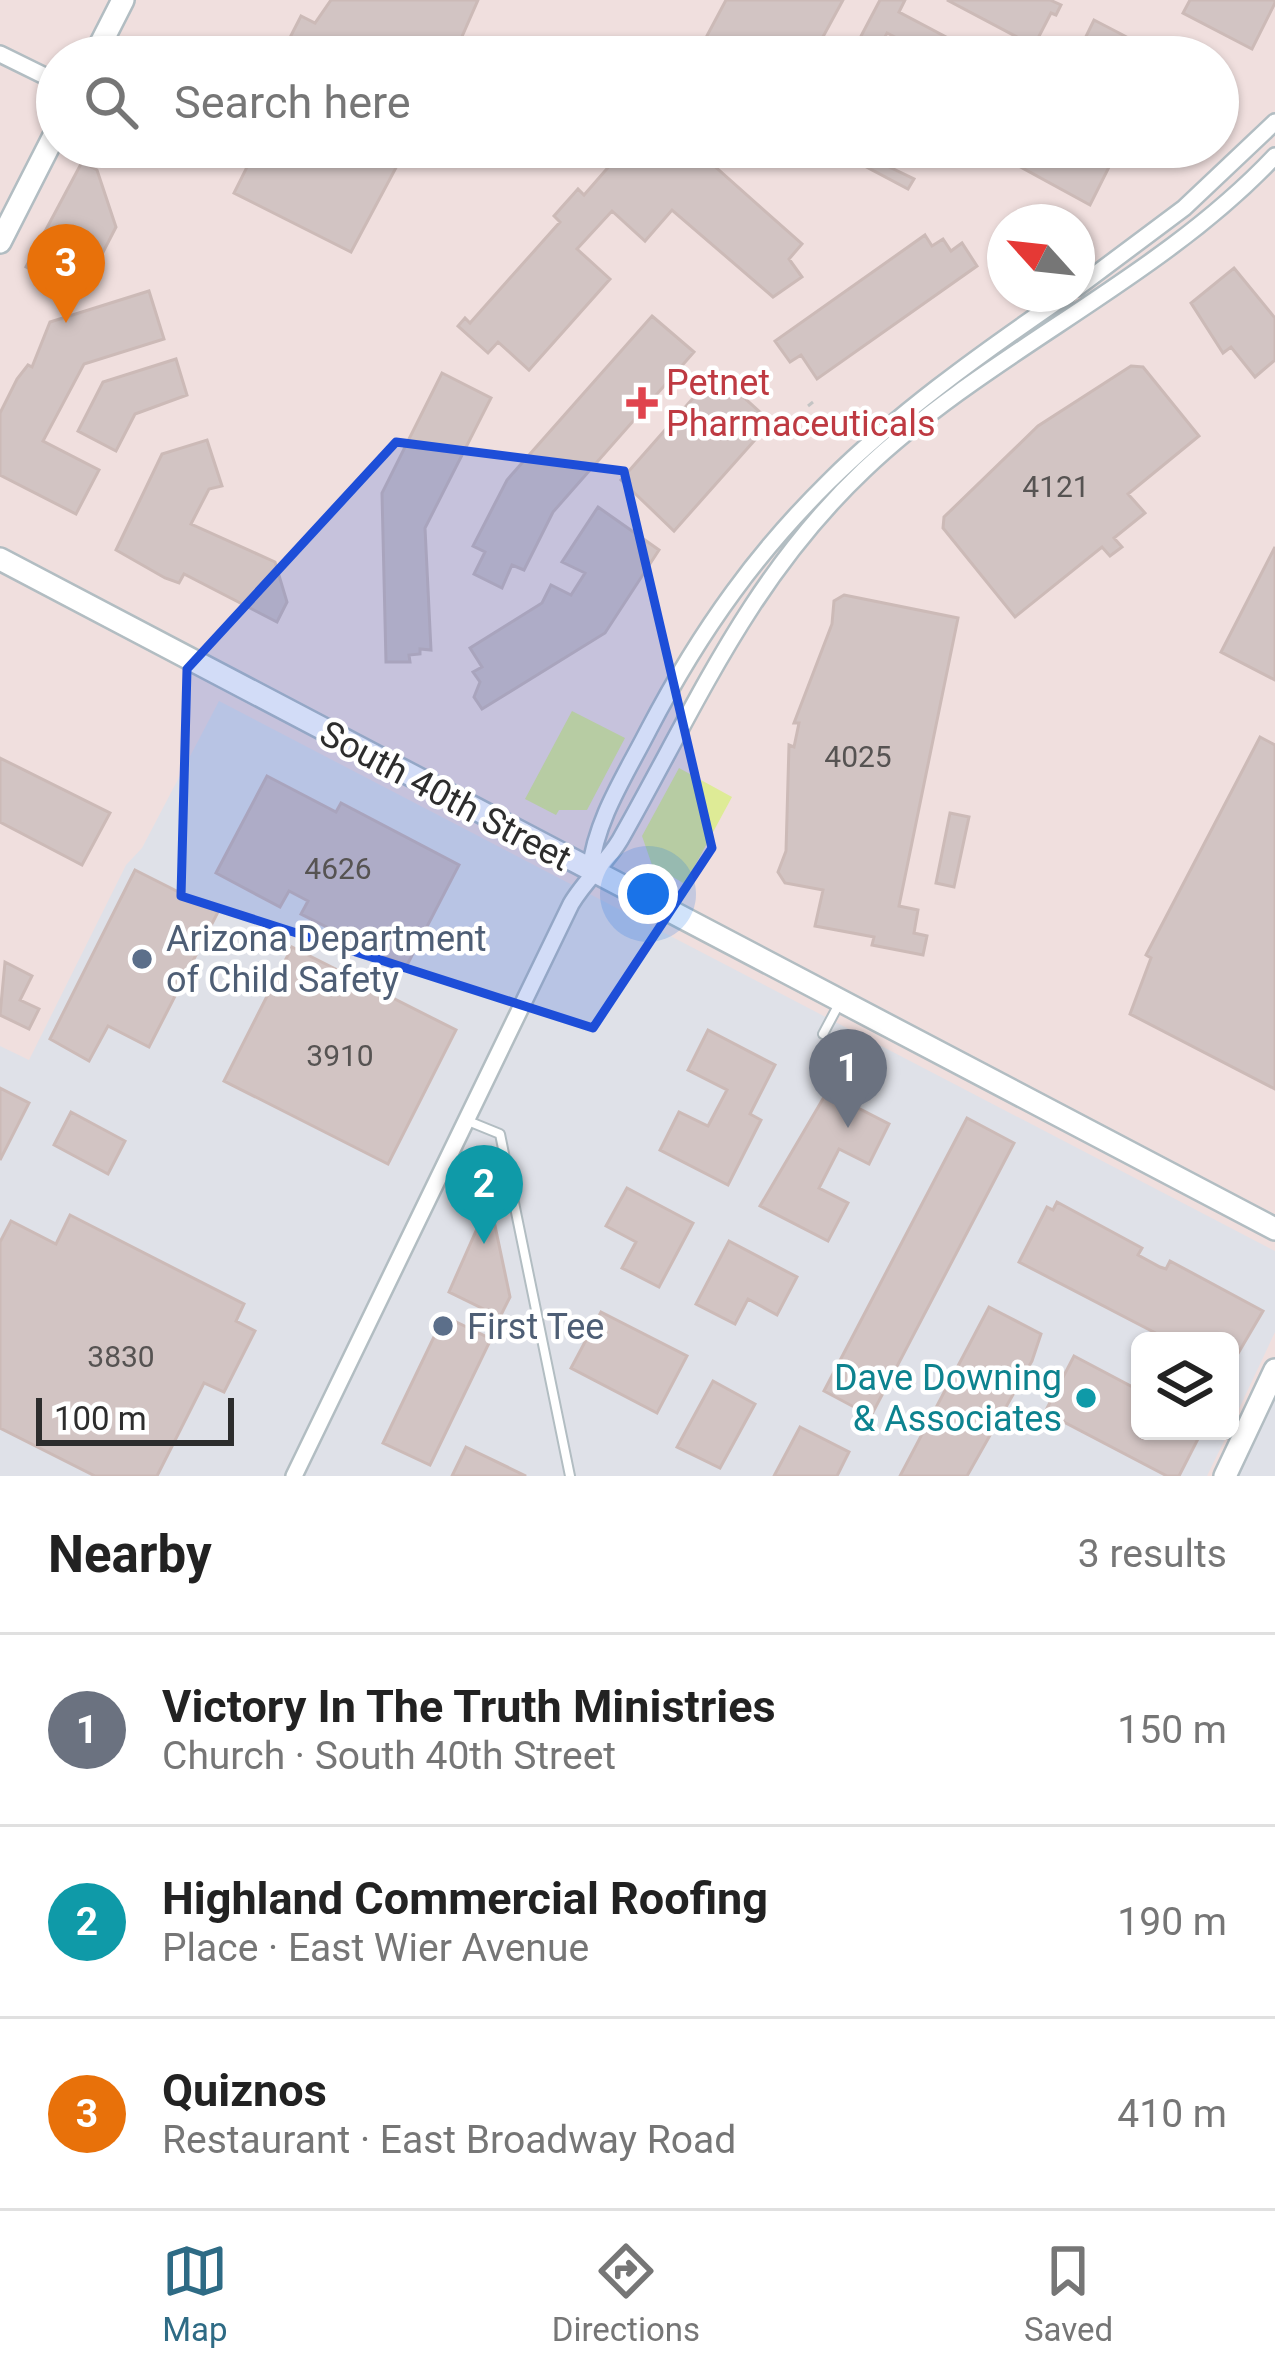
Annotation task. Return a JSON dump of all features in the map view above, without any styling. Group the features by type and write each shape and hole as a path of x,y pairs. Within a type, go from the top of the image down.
{"main road":[{"path":"105,36 123,0"},
{"path":"0,242 38,168"},
{"name":"South 40th Street","path":"0,559 1275,1229"},
{"path":"1225,1476 1275,1370"}],"street":[{"path":"0,54 36,72"},
{"path":"1239,156 1275,122"},
{"path":"590,871 616,846 736,625 814,522 866,468 941,407 1197,226 1275,156"},
{"path":"1095,275 1184,208 1226,168"},
{"path":"294,1476 590,871 595,834 674,683 736,586 791,516 854,454 1043,312"}],"lane":[{"path":"823,1034 840,1001"},
{"path":"466,1120 500,1134 570,1476"}],"highlighted area":[{"path":"396,442 624,471 712,848 593,1028 181,896 187,669"}],"shaded area":[{"path":"219,701 1275,1251 1275,1332 1239,1409 1239,1332 1131,1332 1131,1440 1225,1440 1207,1476 0,1476 0,1046 29,1060 126,865 142,848"},
{"path":"1275,1400 1275,1476 1237,1476"}],"green space":[{"path":"572,711 625,738 587,810 559,810 556,815 525,799"},
{"path":"679,768 732,797 685,884 652,865 642,836"}],"building":[{"path":"331,0 478,0 462,36 291,36 301,16 315,23"},
{"path":"726,0 843,0 823,36 707,36"},
{"path":"880,0 905,0 899,12 944,36 887,33 861,36"},
{"path":"947,0 1050,0 1061,5 1039,36 1015,36"},
{"path":"1190,0 1275,0 1252,49 1239,42 1239,36 1227,36 1183,13"},
{"path":"1094,20 1125,36 1086,36"},
{"path":"79,168 97,170 116,227 100,258 43,276 26,267"},
{"path":"246,168 396,168 351,252 234,193"},
{"path":"608,168 717,168 802,244 789,259 802,277 773,297 672,210 645,241 612,211 577,249 610,279 529,370 498,342 488,353 458,326 465,318 470,323 560,222 554,216 578,189 584,195"},
{"path":"868,168 891,168 914,179 908,189"},
{"path":"1022,168 1108,168 1088,204"},
{"path":"925,235 932,246 943,239 951,251 962,243 977,266 817,379 801,355 790,362 775,341"},
{"path":"1234,268 1275,318 1275,360 1255,377 1231,347 1223,353 1191,303"},
{"path":"149,291 164,339 84,364 43,441 99,470 76,514 0,475 0,413 17,379 28,365 32,367 50,322"},
{"path":"652,316 694,352 553,512 524,570 512,565 502,588 474,574 485,552 473,546 507,480"},
{"path":"176,359 187,395 135,414 116,451 78,431 103,382"},
{"path":"1131,366 1143,367 1199,436 1128,494 1145,513 1114,538 1122,547 1110,556 1102,547 1015,617 943,528 944,517 1038,426"},
{"path":"442,373 491,398 425,528 431,650 409,655 410,662 386,662 382,493"},
{"path":"709,380 724,392 730,385 771,422 674,531 621,480"},
{"path":"207,440 222,486 209,489 191,524 275,562 287,602 277,622 184,574 179,583 116,550 162,454"},
{"path":"598,507 659,550 605,633 482,709 474,697 480,682 473,672 482,667 470,648 542,603 551,585 571,595 585,573 562,562"},
{"path":"1275,547 1275,680 1221,652"},
{"path":"844,595 958,618 899,906 918,910 914,933 927,936 923,955 872,945 874,937 815,926 823,890 785,883 778,872 786,851 789,745 794,747 799,723 794,723 832,624 834,601"},
{"path":"1260,737 1275,745 1275,1089 1130,1014 1151,958 1146,955"},
{"path":"0,758 110,813 82,865 0,822"},
{"path":"267,776 336,812 341,803 459,865 406,967 301,914 308,901 289,891 280,907 216,873"},
{"path":"950,813 969,817 954,887 936,883"},
{"name":"Arizona Department of Child Safety","path":"135,870 218,912 149,1047 108,1026 89,1061 50,1039"},
{"path":"292,947 456,1030 388,1164 224,1081"},
{"path":"5,962 32,976 20,1000 39,1009 29,1029 0,1015"},
{"path":"708,1030 775,1065 750,1114 761,1120 728,1185 660,1150 679,1112 708,1126 727,1090 688,1070"},
{"path":"0,1088 29,1103 0,1160"},
{"path":"827,1092 889,1124 869,1164 839,1149 819,1188 848,1203 828,1241 760,1206"},
{"path":"71,1112 125,1141 108,1174 54,1145"},
{"path":"967,1118 1014,1143 871,1416 824,1391"},
{"path":"627,1188 693,1223 659,1287 622,1268 636,1242 606,1226"},
{"path":"1057,1202 1142,1248 1138,1255 1160,1267 1166,1269 1170,1261 1263,1311 1239,1352 1239,1332 1154,1332 1019,1262 1047,1207 1053,1210"},
{"path":"70,1215 244,1304 236,1321 255,1331 224,1392 204,1383 157,1476 95,1476 0,1428 0,1242 11,1221 56,1244"},
{"path":"483,1215 494,1221 510,1297 500,1317 449,1292"},
{"path":"729,1241 797,1277 777,1315 748,1299 735,1324 696,1304"},
{"path":"989,1307 1041,1334 1032,1361 967,1476 900,1476"},
{"path":"601,1312 687,1356 657,1413 571,1368"},
{"path":"444,1316 491,1339 430,1465 383,1443"},
{"path":"1074,1356 1131,1386 1131,1440 1197,1440 1179,1476 1167,1476 1045,1412"},
{"path":"713,1381 755,1404 720,1468 677,1447"},
{"path":"800,1427 849,1452 837,1476 774,1476"},
{"path":"466,1447 526,1476 452,1476"}],"place":[{"name":"Quiznos","path":"66,323"},
{"name":"Petnet Pharmaceuticals","path":"642,403"},
{"name":"Arizona Department of Child Safety","path":"142,959"},
{"name":"Victory In The Truth Ministries","path":"848,1128"},
{"name":"Highland Commercial Roofing","path":"484,1244"},
{"name":"First Tee","path":"443,1326"},
{"name":"Dave Downing & Associates","path":"1086,1398"}]}
